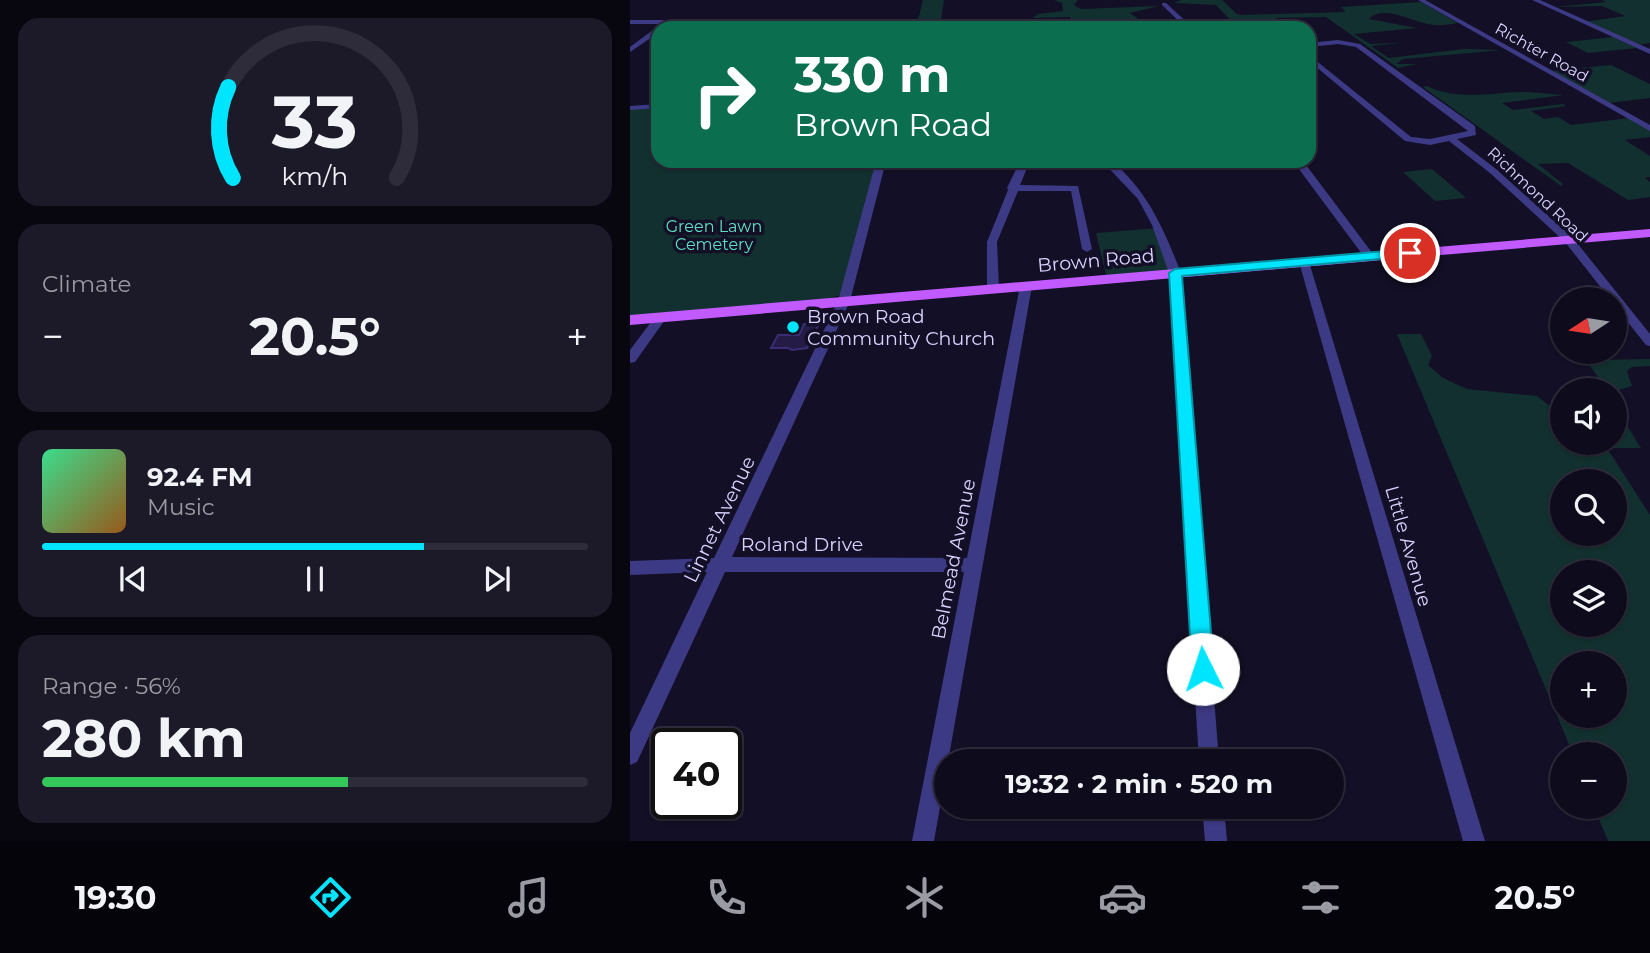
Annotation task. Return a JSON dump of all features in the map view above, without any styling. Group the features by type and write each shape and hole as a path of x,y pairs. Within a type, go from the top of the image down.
{"main road":[{"name":"Brown Road","path":"630,320 1650,233"}],"street":[{"name":"Richter Road","path":"1421,0 1650,128"},
{"path":"1535,0 1650,52"},
{"path":"1164,4 1183,21"},
{"path":"630,22 651,22"},
{"path":"630,50 651,35"},
{"path":"1316,44 1351,42 1363,48 1472,128 1474,133 1430,142 1408,139 1316,63"},
{"path":"630,108 651,106"},
{"name":"Richmond Road","path":"1452,139 1493,171 1569,240 1650,342"},
{"name":"Linnet Avenue","path":"630,755 844,301 879,168"},
{"path":"993,289 992,242 1022,168"},
{"path":"1116,168 1154,214 1175,273 1208,749"},
{"path":"1303,168 1369,256"},
{"path":"1012,188 1075,188 1087,249"},
{"name":"Little Avenue","path":"1304,262 1474,841"},
{"name":"Belmead Avenue","path":"923,841 1027,286"},
{"path":"630,359 661,317"},
{"name":"Roland Drive","path":"630,568 720,565 973,565"},
{"path":"1214,819 1216,841"}],"green space":[{"path":"923,0 944,0 941,19 918,21"},
{"path":"1054,0 1078,0 1074,5 1081,9 1159,6 1130,13 1144,21 1063,21 1070,20 1070,17 1033,18 1038,14 1063,11 1062,3"},
{"path":"1181,0 1222,0 1241,15 1346,12 1341,7 1421,2 1458,23 1426,24 1383,13 1369,19 1417,28 1354,34 1370,44 1401,43 1371,46 1389,58 1464,49 1502,50 1403,59 1396,64 1417,64 1398,68 1326,17 1231,21 1216,5 1174,3"},
{"path":"1602,0 1650,0 1650,43 1638,45 1584,22 1625,16 1602,6 1555,7 1606,2"},
{"path":"1613,37 1637,48 1588,53 1566,42"},
{"path":"1611,65 1650,84 1650,98 1608,103 1550,71"},
{"path":"1423,87 1462,95 1519,92 1564,95 1502,103 1513,110 1563,104 1566,106 1531,111 1544,119 1558,117 1571,125 1629,118 1650,130 1650,137 1625,140 1650,156 1650,177 1645,178 1650,182 1650,197 1628,200 1568,163 1538,164 1563,184 1561,186"},
{"name":"Green Lawn Cemetery","path":"651,108 651,168 875,168 841,295 823,300 630,317 630,109"},
{"path":"1432,169 1466,198 1435,201 1403,172"},
{"path":"1159,228 1173,272 1107,279 1096,233"},
{"path":"1397,334 1421,334 1432,356 1428,365 1443,378 1467,389 1537,396 1550,406 1550,455 1611,455 1620,469 1550,469 1550,546 1627,546 1627,479 1650,515 1650,841 1608,841 1599,819 1627,819 1627,742 1568,742 1562,728 1627,728 1627,651 1550,651 1550,699"},
{"path":"1628,359 1650,359 1650,366 1632,367 1627,371 1632,386 1627,387 1627,378 1598,377 1589,364 1628,364"},
{"path":"1627,426 1641,448 1627,448"}],"building":[{"name":"Brown Road Community Church","path":"804,324 819,324 807,348 771,348 778,335 799,335"}],"place":[{"name":"Brown Road Community Church","path":"793,327"}],"route":[{"path":"1203,669 1175,273 1410,253"}]}
